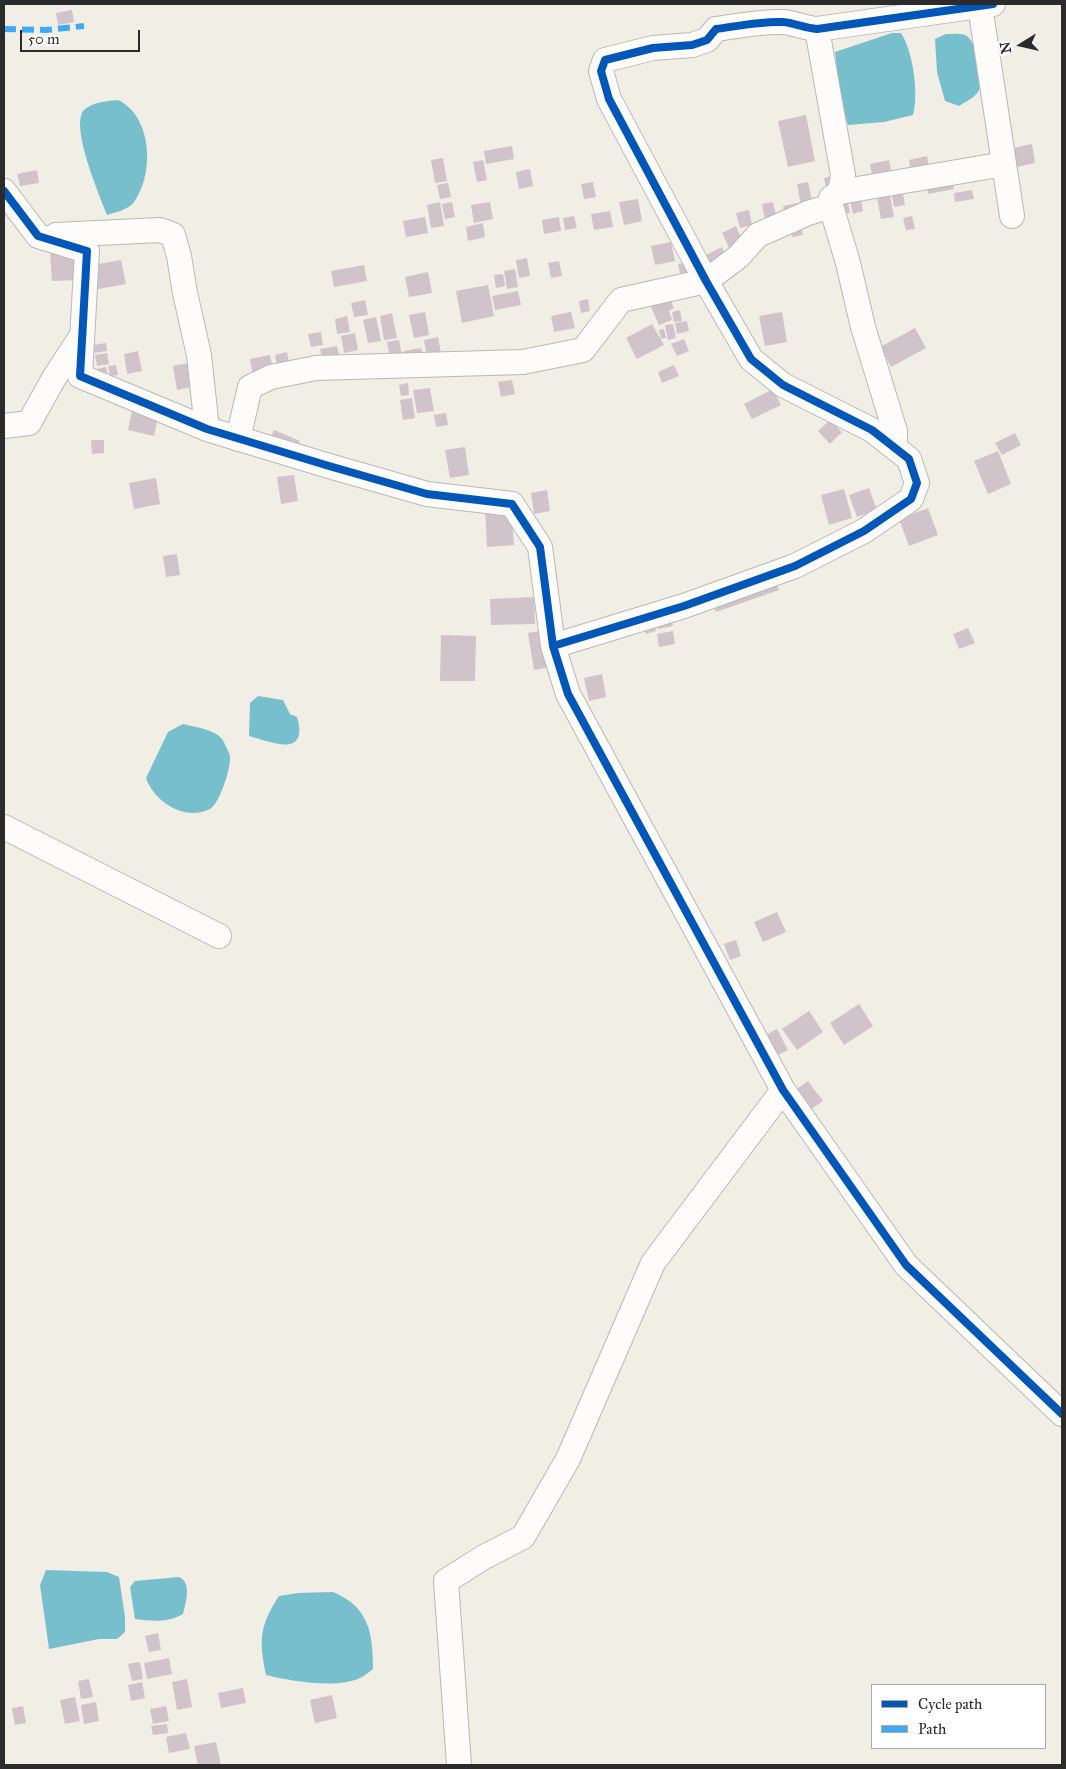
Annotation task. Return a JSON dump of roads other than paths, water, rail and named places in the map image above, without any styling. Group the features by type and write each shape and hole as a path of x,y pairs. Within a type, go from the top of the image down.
{"street":[{"path":"553,646 684,606 795,566 864,531 911,499 918,483 910,459 872,430 784,385 751,359 706,281 609,99 601,71 605,60 653,48 692,45 707,40 716,28 768,22 786,22 803,28 818,29 986,5 1004,164 1012,216"},
{"path":"818,29 843,175 836,199 863,327 895,431 895,448"},
{"path":"238,439 250,387 271,377 316,368 523,362 583,350 621,300 706,281 738,256 758,235 836,199 1004,164"},
{"path":"4,192 38,236 87,251 80,376 207,429 238,439 427,494 512,504 540,548 553,646 568,694 784,1090 906,1265 1062,1414"},
{"path":"38,236 160,230 173,235 199,354 207,429"},
{"path":"4,426 29,423 54,378 82,335"},
{"path":"4,827 219,936"},
{"path":"458,1765 446,1581 484,1556 523,1537 568,1459 653,1263 784,1090"}],"water":[{"path":"892,33 901,33 912,61 915,85 913,115 884,122 848,125 840,97 835,52"},
{"path":"946,34 963,34 969,38 981,71 978,92 959,106 945,101 937,72 935,39"},
{"path":"118,100 129,108 138,119 144,132 147,146 147,161 141,190 134,202 125,209 107,215 87,160 80,129 81,117 85,109 92,105"},
{"path":"258,696 283,700 290,714 297,717 298,739 293,743 277,744 249,736 250,703"},
{"path":"183,724 214,733 223,740 230,756 227,776 221,793 210,809 200,812 190,813 171,807 156,794 146,778 168,732"},
{"path":"46,1570 107,1572 119,1577 125,1617 125,1632 117,1639 99,1639 49,1649 40,1585"},
{"path":"179,1577 186,1584 187,1588 183,1614 166,1620 135,1619 130,1587 135,1581"},
{"path":"333,1592 345,1598 361,1613 370,1633 373,1669 360,1678 339,1683 313,1683 266,1675 262,1652 262,1634 272,1607 279,1596 298,1593"}]}
